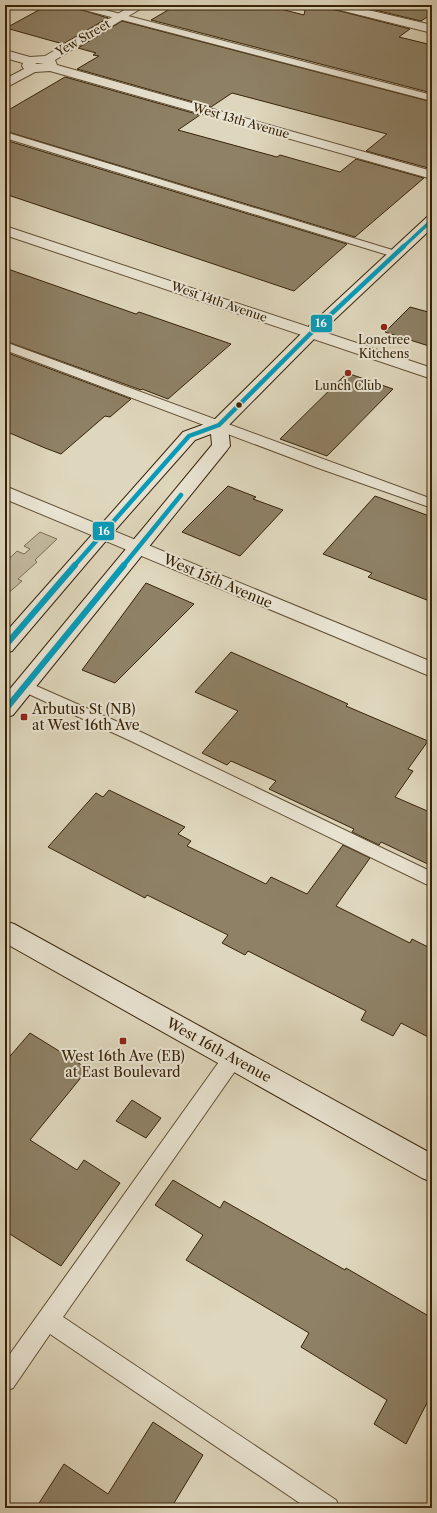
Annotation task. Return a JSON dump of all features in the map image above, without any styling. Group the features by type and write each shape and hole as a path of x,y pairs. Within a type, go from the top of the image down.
{"street":[{"name":"Yew Street","path":"48,63 141,5"},
{"path":"332,5 432,29"},
{"path":"5,54 31,65"},
{"path":"5,84 31,65 48,63"},
{"name":"West 13th Avenue","path":"48,63 432,175"},
{"path":"5,646 103,532 189,436 219,425 311,333 432,220"},
{"name":"West 14th Avenue","path":"5,230 432,374"},
{"path":"5,710 221,446 219,425"},
{"name":"West 15th Avenue","path":"5,492 432,670"},
{"name":"West 16th Avenue","path":"6,934 432,1169"}],"lane":[{"path":"76,5 432,98"},
{"path":"5,135 395,254"},
{"path":"5,346 432,504"},
{"path":"25,686 136,737 432,880"},
{"path":"5,1380 233,1058"},
{"path":"48,1320 328,1508"}],"shaded area":[{"path":"40,532 57,539 35,560 37,562 18,579 22,581 5,596 5,563 17,551 24,554 30,549 24,546"}],"building":[{"path":"48,5 69,6 108,18 63,44 6,28"},
{"path":"182,5 265,5 304,15 306,5 324,5 328,8 410,29 399,37 432,45 432,93 151,20 175,6 179,7"},
{"path":"354,5 432,5 432,14 421,21"},
{"path":"122,21 432,102 432,169 366,151 387,134 232,93 211,107 77,69 99,56 93,55 96,53 78,48"},
{"path":"65,77 200,115 178,130 277,157 280,155 340,172 356,159 424,178 355,237 5,131 5,112"},
{"path":"5,140 347,244 294,291 5,194"},
{"path":"5,268 136,314 139,312 231,344 168,399 142,389 141,390 5,341"},
{"path":"410,307 432,313 432,347 385,332"},
{"path":"5,352 131,399 110,417 105,416 61,454 5,431"},
{"path":"347,373 393,389 327,456 280,439"},
{"path":"228,486 256,497 253,499 283,510 240,556 182,532"},
{"path":"375,496 432,517 432,602 368,577 372,573 323,554"},
{"path":"146,583 194,604 115,683 82,670"},
{"path":"231,652 348,704 346,706 428,741 408,769 413,771 395,797 432,813 432,866 381,842 379,845 352,832 354,829 269,789 276,781 231,761 227,765 202,753 238,711 195,692"},
{"path":"109,790 185,827 178,834 191,841 187,846 266,884 271,877 307,894 343,845 370,858 336,906 410,943 412,939 432,949 432,1039 401,1023 393,1036 361,1020 366,1011 248,951 245,955 222,943 228,935 147,895 145,898 48,847 96,793 103,797"},
{"path":"30,1033 88,1069 30,1140 77,1170 84,1160 120,1183 61,1266 5,1231 5,1062"},
{"path":"132,1100 161,1118 146,1138 116,1121"},
{"path":"173,1180 220,1208 224,1201 345,1270 346,1268 432,1318 432,1393 406,1444 374,1424 387,1400 301,1347 309,1333 186,1260 203,1235 155,1205"},
{"path":"153,1422 203,1455 171,1508 36,1508 64,1464 108,1494"}],"transit line":[{"name":"16","path":"5,646 103,532 189,436 219,425 311,333 432,220"},
{"name":"16","path":"5,710 181,495"}],"place":[{"name":"Lonetree Kitchens","path":"384,327"},
{"name":"Lunch Club","path":"348,373"},
{"name":"Arbutus St (NB) at West 16th Ave","path":"24,717"},
{"name":"West 16th Ave (EB) at East Boulevard","path":"123,1041"}]}
